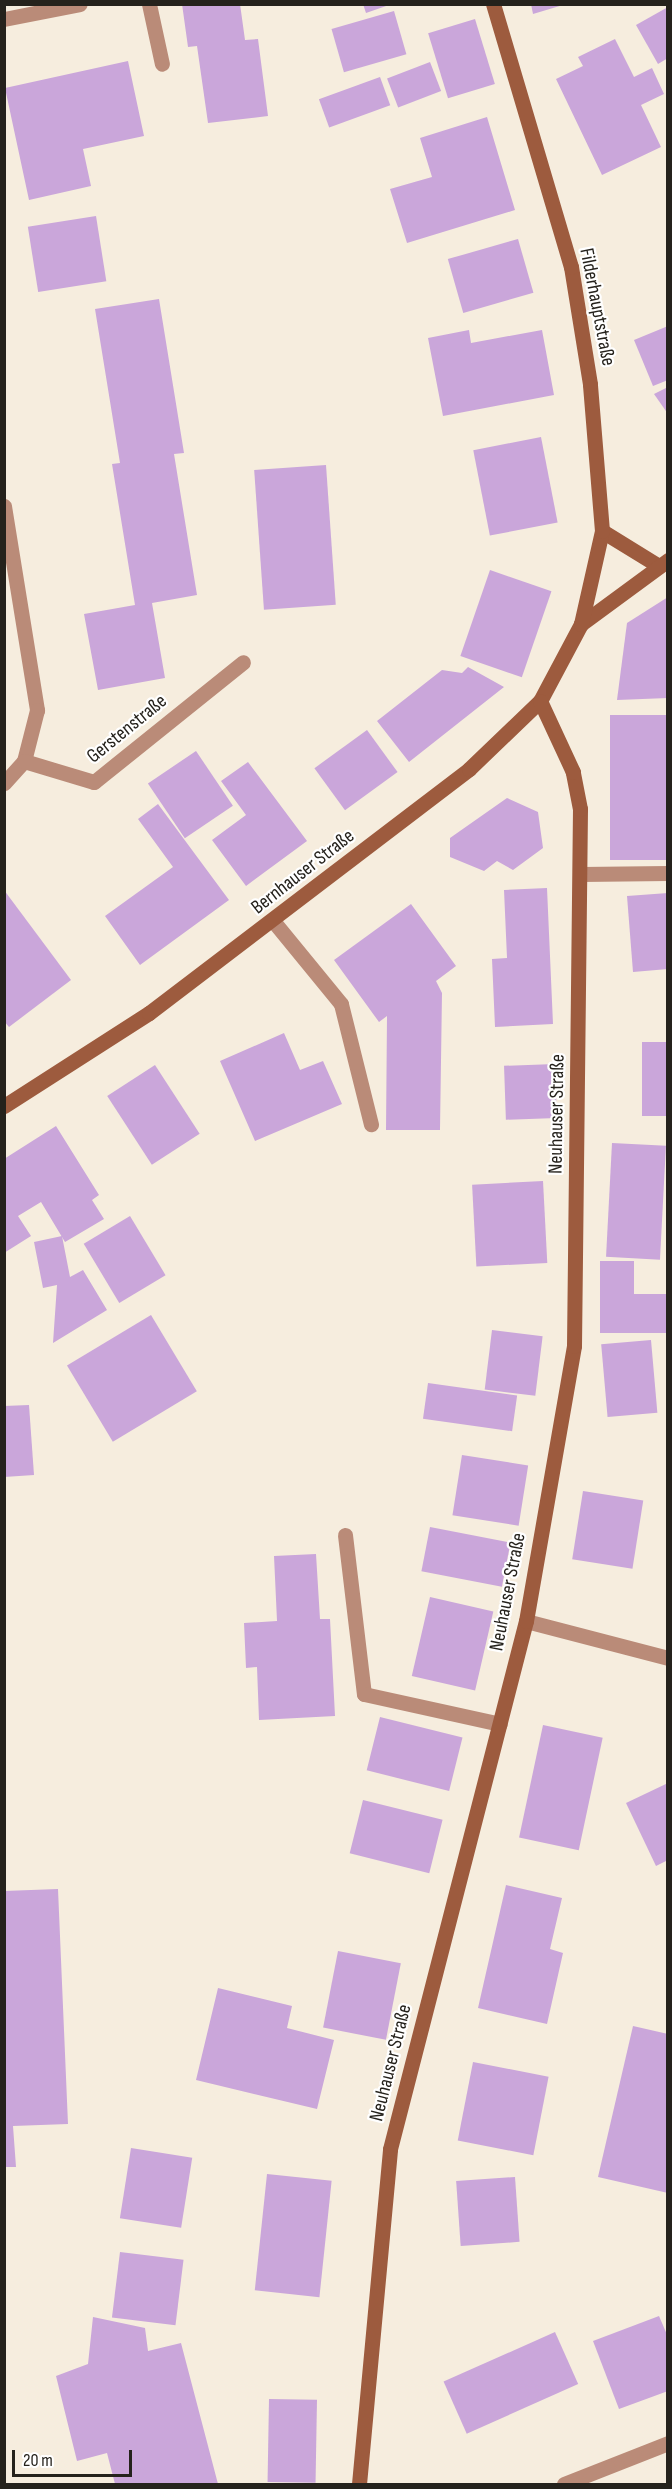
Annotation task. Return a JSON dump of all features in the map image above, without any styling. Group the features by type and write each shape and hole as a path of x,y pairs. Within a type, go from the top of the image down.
{"main road":[{"name":"Filderhauptstraße","path":"493,4 571,267 590,384 602,531 581,624"},
{"path":"581,624 663,563 602,531"},
{"name":"Bernhauser Straße","path":"4,1106 149,1013 274,922 469,769 540,702 581,624"},
{"name":"Neuhauser Straße","path":"359,2484 390,2148 526,1621 574,1346 581,874 573,772 540,702"}],"street":[{"path":"4,19 80,4"},
{"path":"149,4 162,64"},
{"path":"4,506 37,710 24,761 4,783"},
{"name":"Gerstenstraße","path":"24,761 94,782 243,662"},
{"path":"581,874 668,873"},
{"path":"274,922 341,1005 371,1124"},
{"path":"345,1535 363,1694 500,1724"},
{"path":"526,1621 668,1658"},
{"path":"564,2484 668,2444"}],"building":[{"path":"182,4 240,4 245,40 258,39 268,116 208,123 197,46 188,47"},
{"path":"363,4 389,4 389,5 366,13"},
{"path":"531,4 563,4 563,5 533,14"},
{"path":"668,7 668,58 658,64 636,25"},
{"path":"394,11 406,54 344,72 332,29"},
{"path":"475,19 495,84 448,98 428,33"},
{"path":"615,39 634,77 652,68 664,94 641,105 661,147 602,175 556,79 583,66 578,57"},
{"path":"128,61 144,136 83,149 91,186 29,200 5,88"},
{"path":"430,62 441,91 398,107 387,78"},
{"path":"380,77 390,105 329,127 319,99"},
{"path":"487,117 515,210 407,243 390,189 432,177 420,138"},
{"path":"96,216 106,281 38,292 28,227"},
{"path":"518,239 533,293 463,313 448,259"},
{"path":"159,299 184,453 174,454 197,595 152,603 165,678 98,690 84,614 135,605 112,464 120,463 95,309"},
{"path":"668,326 668,380 653,386 634,340"},
{"path":"469,330 471,343 542,330 554,395 443,416 428,338"},
{"path":"668,387 668,414 654,394"},
{"path":"541,437 558,522 490,536 473,450"},
{"path":"326,465 336,605 264,610 254,470"},
{"path":"490,570 551,591 522,677 460,656"},
{"path":"668,597 668,698 617,700 627,623"},
{"path":"468,667 504,687 409,762 377,721 442,670 462,673"},
{"path":"610,715 668,715 668,860 610,860"},
{"path":"367,730 398,772 345,810 314,768"},
{"path":"196,751 233,806 185,838 148,783"},
{"path":"248,762 307,841 246,886 212,840 246,815 221,781"},
{"path":"507,798 538,812 543,848 513,870 497,861 484,871 450,857 450,838"},
{"path":"158,804 229,900 140,965 105,916 173,867 138,819"},
{"path":"547,888 553,1024 495,1027 492,959 507,958 504,890"},
{"path":"4,890 71,980 9,1027 4,1021"},
{"path":"668,893 668,969 633,972 627,896"},
{"path":"411,904 456,966 436,981 442,993 440,1130 386,1130 387,1016 379,1022 334,960"},
{"path":"284,1033 300,1070 323,1061 342,1104 255,1141 220,1061"},
{"path":"642,1042 668,1042 668,1116 642,1116"},
{"path":"555,1064 557,1118 506,1120 504,1066"},
{"path":"155,1065 200,1134 152,1165 107,1096"},
{"path":"56,1126 99,1195 92,1200 104,1219 65,1242 41,1202 18,1216 31,1236 4,1253 4,1159"},
{"path":"612,1143 666,1146 660,1260 606,1257"},
{"path":"543,1181 547,1263 476,1267 472,1185"},
{"path":"130,1216 166,1275 119,1303 84,1244"},
{"path":"62,1236 70,1277 83,1270 107,1310 53,1343 57,1285 43,1288 34,1242"},
{"path":"600,1261 634,1261 634,1294 600,1294"},
{"path":"600,1294 668,1294 668,1333 600,1333"},
{"path":"151,1315 197,1391 113,1442 67,1365"},
{"path":"492,1330 543,1336 535,1396 485,1390"},
{"path":"651,1340 657,1413 608,1417 601,1344"},
{"path":"428,1383 517,1396 512,1431 423,1419"},
{"path":"29,1405 34,1475 4,1477 4,1406"},
{"path":"462,1455 528,1465 519,1526 452,1515"},
{"path":"583,1491 643,1501 632,1569 572,1559"},
{"path":"430,1527 510,1543 502,1587 421,1571"},
{"path":"316,1554 320,1619 330,1619 335,1716 259,1720 257,1667 246,1668 244,1623 277,1621 274,1556"},
{"path":"430,1597 493,1612 475,1691 412,1676"},
{"path":"380,1717 462,1738 449,1791 367,1770"},
{"path":"543,1725 603,1738 579,1850 519,1837"},
{"path":"668,1783 668,1860 656,1866 626,1803"},
{"path":"363,1800 443,1820 429,1873 350,1853"},
{"path":"506,1885 562,1898 550,1949 563,1953 547,2024 478,2008"},
{"path":"58,1889 68,2124 13,2126 16,2167 4,2167 4,1891"},
{"path":"338,1951 401,1963 386,2040 323,2028"},
{"path":"218,1988 292,2006 287,2028 334,2040 317,2109 196,2080"},
{"path":"633,2026 668,2034 668,2193 598,2177"},
{"path":"473,2062 549,2077 533,2155 458,2141"},
{"path":"131,2148 192,2158 181,2228 120,2218"},
{"path":"267,2174 332,2181 319,2297 255,2290"},
{"path":"515,2177 520,2242 461,2246 456,2181"},
{"path":"120,2252 184,2260 175,2325 112,2318"},
{"path":"659,2316 668,2337 668,2391 619,2409 593,2341"},
{"path":"93,2317 145,2328 148,2351 181,2343 218,2484 115,2484 107,2453 77,2461 56,2376 88,2364"},
{"path":"555,2332 578,2384 467,2434 444,2382"},
{"path":"269,2399 317,2400 316,2483 268,2482"}]}
